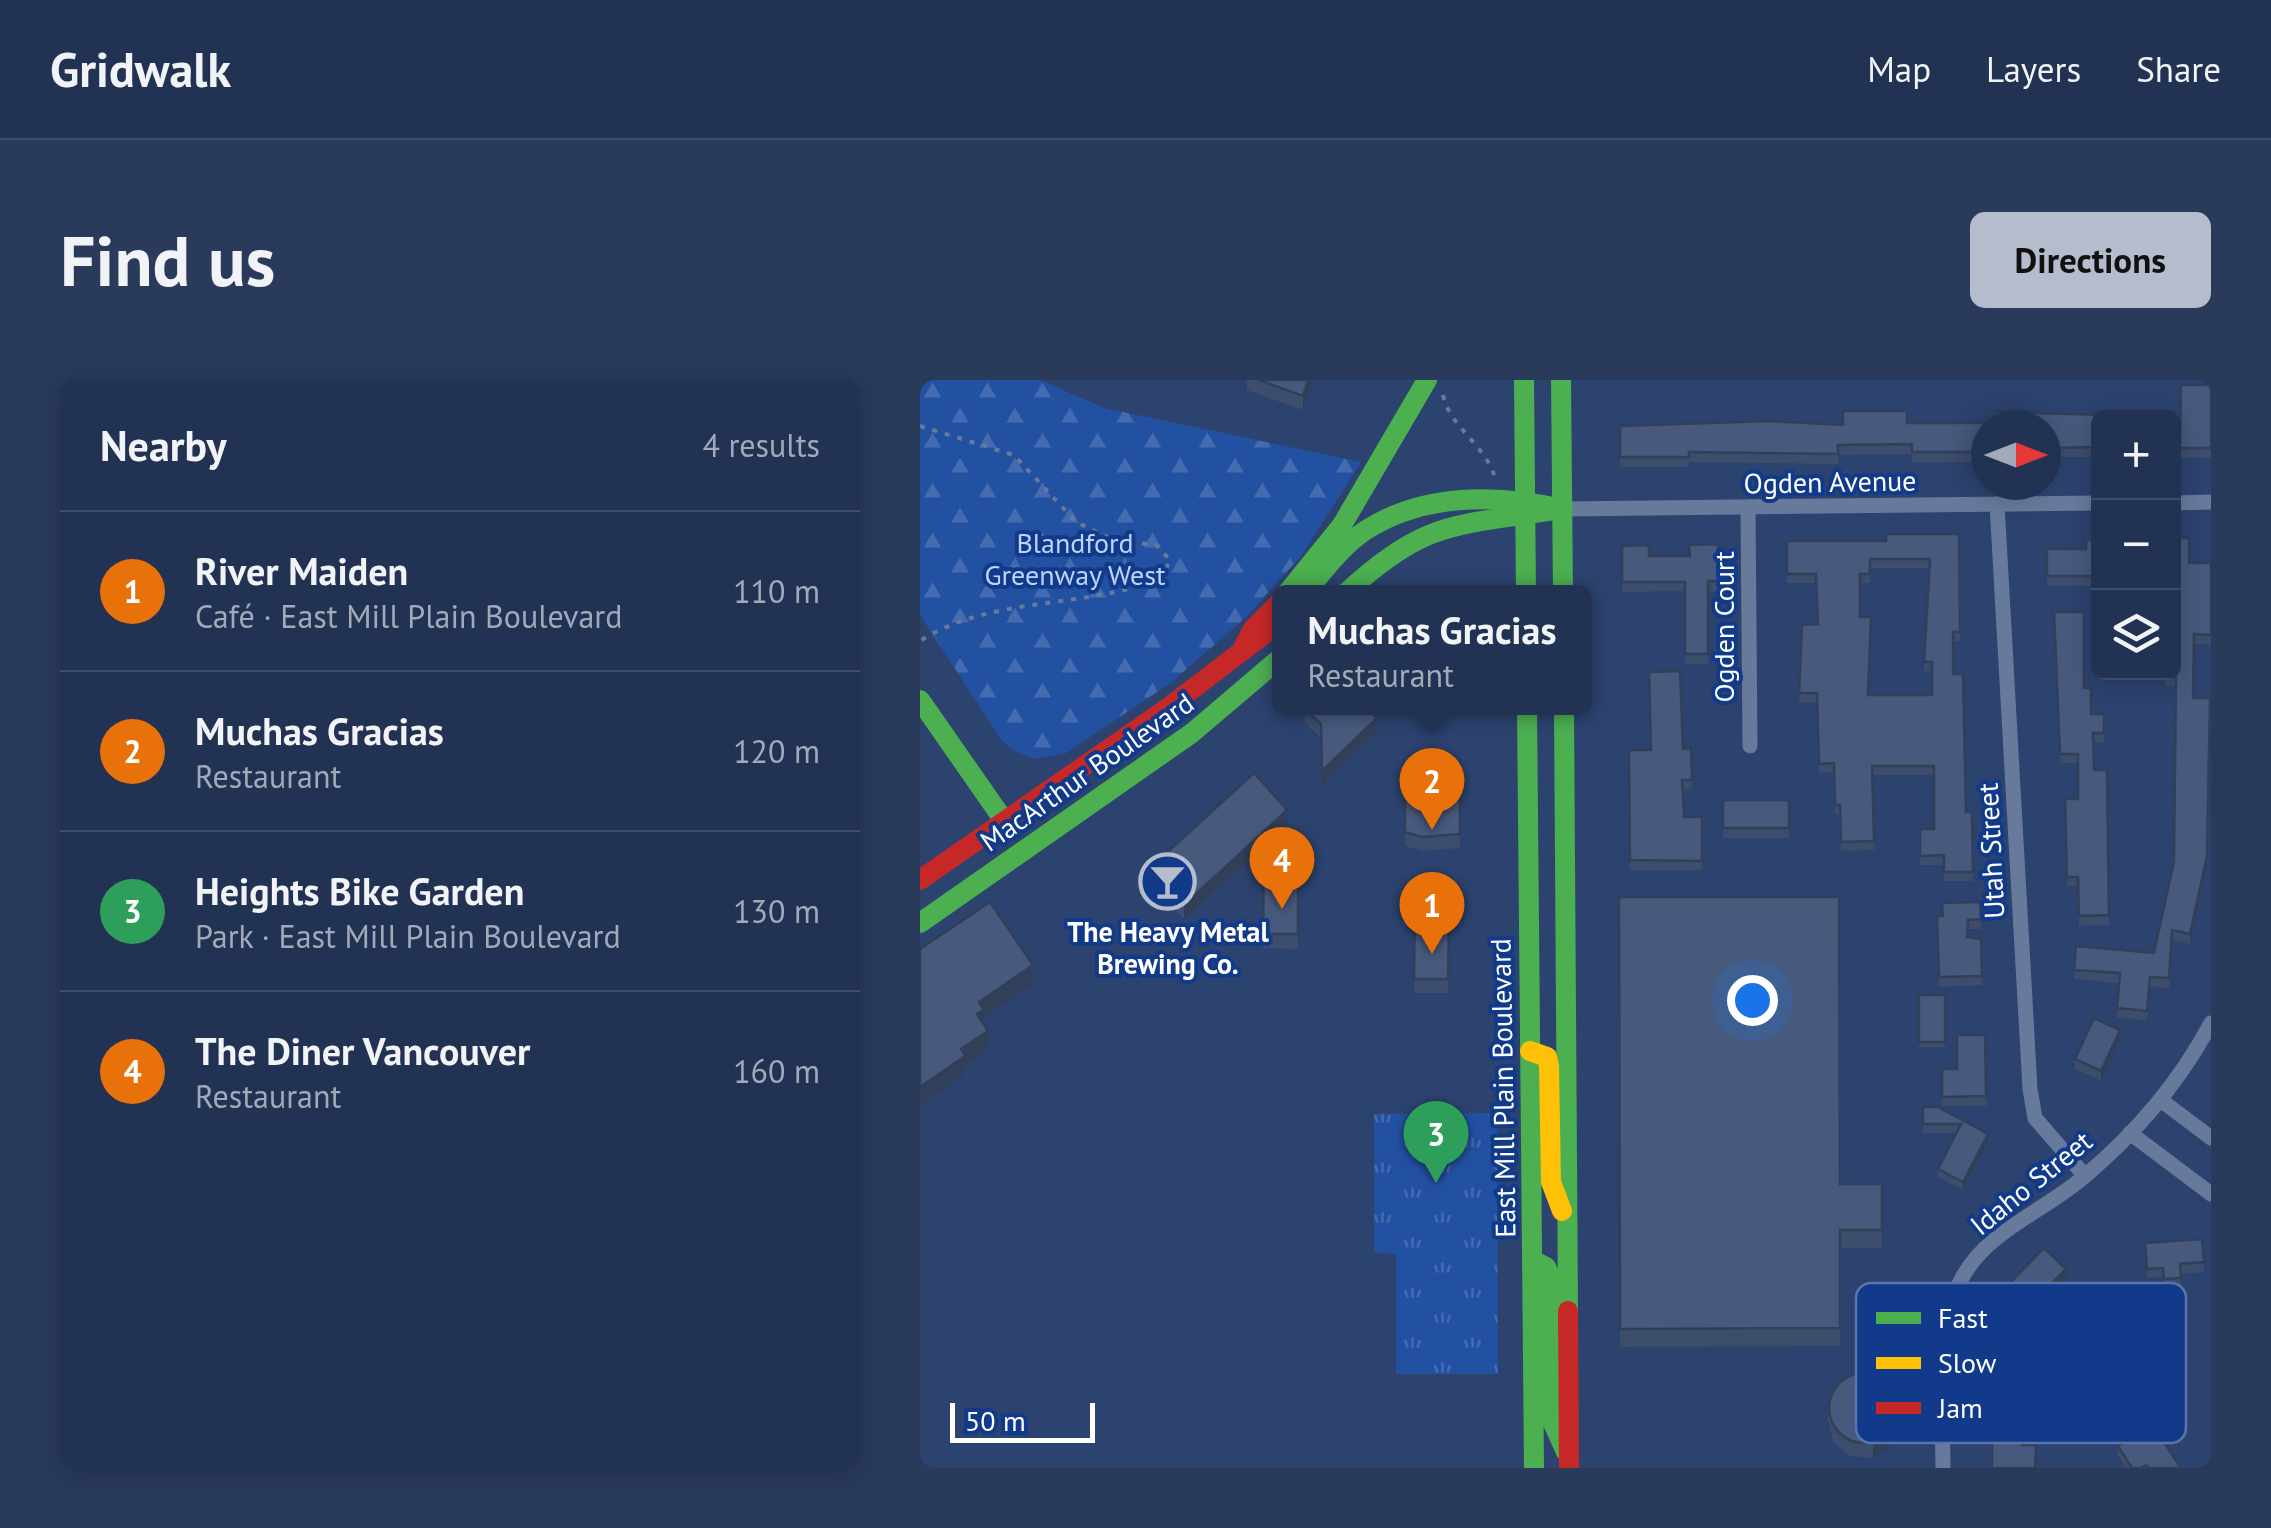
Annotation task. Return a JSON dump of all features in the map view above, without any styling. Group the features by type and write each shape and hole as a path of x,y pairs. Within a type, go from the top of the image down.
{"main road":[{"path":"1294,585 1342,525 1427,380"},
{"path":"1524,380 1526,585"},
{"path":"1561,380 1564,585"},
{"path":"1312,585 1353,540 1384,521 1438,506 1499,499 1525,507 1563,509"},
{"path":"1354,585 1382,557 1426,531 1525,507"},
{"path":"1244,648 1253,629 1272,610"},
{"name":"MacArthur Boulevard","path":"920,880 1169,708 1272,630"},
{"name":"MacArthur Boulevard","path":"920,923 1192,733 1272,665"},
{"path":"920,700 1004,822"},
{"name":"East Mill Plain Boulevard","path":"1527,715 1534,1468"},
{"path":"1564,715 1569,1463"},
{"path":"1530,1051 1546,1057 1548,1066 1550,1182 1566,1222"},
{"path":"1532,1260 1546,1267 1551,1278 1552,1421 1569,1463"}],"street":[{"path":"2181,503 2211,502"},
{"name":"Ogden Avenue","path":"1563,509 2091,503"},
{"name":"Utah Street","path":"1997,504 2030,1089 2035,1118 2086,1176"},
{"name":"Ogden Court","path":"1748,508 1750,746"},
{"name":"Idaho Street","path":"1959,1283 1992,1241 2086,1176 2162,1101 2211,1022"},
{"path":"2162,1101 2211,1138"},
{"path":"2130,1133 2211,1194"}],"path":[{"path":"1427,380 1442,392 1452,416 1484,451 1499,499"},
{"path":"920,426 1014,455 1076,522 1114,540 1156,545 1170,560 1161,578 1122,594 974,614 947,624 920,641"}],"green space":[{"name":"Blandford Greenway West","path":"920,380 1040,380 1104,408 1361,462 1301,556 1246,617 1172,682 1066,753 1034,759 1012,750 1000,738 920,615"},
{"path":"1497,1113 1498,1374 1396,1374 1396,1254 1374,1253 1374,1114"}],"building":[{"path":"1259,380 1308,380 1303,396"},
{"path":"2181,385 2211,385 2211,448 2181,448"},
{"path":"1843,411 1907,411 1907,423 1971,423 1971,452 1912,452 1912,444 1838,445 1838,454 1689,452 1689,457 1620,457 1620,426 1770,421 1843,425"},
{"path":"2061,414 2091,415 2091,447 2061,448"},
{"path":"1886,534 1959,534 1960,632 1953,632 1953,674 1963,674 1966,812 1972,812 1973,872 1944,872 1944,855 1920,856 1920,829 1934,829 1934,766 1872,766 1874,841 1841,842 1834,763 1819,764 1817,693 1799,693 1802,625 1818,624 1816,574 1787,574 1787,541 1886,541","holes":["1870,559 1930,559 1924,662 1932,662 1932,695 1868,695 1871,617 1860,617 1860,574 1870,574"]},
{"path":"2181,538 2189,538 2189,563 2211,563 2211,635 2194,634 2193,698 2210,698 2207,856 2190,934 2172,930 2169,978 2150,977 2147,1011 2117,1008 2120,973 2074,970 2076,946 2154,953 2174,861 2176,680 2181,680"},
{"path":"2086,540 2091,540 2091,576 2047,576 2047,549 2086,549"},
{"path":"1718,544 1718,581 1708,581 1708,654 1685,654 1685,582 1622,582 1622,546 1649,545 1649,556 1690,556 1689,545"},
{"path":"2054,612 2084,612 2084,688 2091,688 2091,714 2104,714 2104,733 2093,733 2094,770 2107,770 2109,915 2079,916 2078,877 2067,877 2065,799 2078,799 2078,754 2060,754"},
{"path":"1680,671 1683,749 1691,748 1692,780 1682,780 1684,817 1702,817 1702,861 1630,860 1629,750 1651,750 1649,672"},
{"path":"1311,715 1377,718 1322,771 1321,724"},
{"path":"1254,773 1287,810 1184,905 1150,868"},
{"path":"1460,796 1460,834 1422,837 1405,832 1405,799"},
{"path":"1723,800 1789,800 1789,828 1723,828"},
{"path":"1264,857 1298,857 1298,934 1263,934"},
{"path":"1619,897 1839,897 1840,1184 1882,1184 1882,1230 1840,1230 1840,1328 1620,1329"},
{"path":"1415,901 1449,902 1448,979 1414,979"},
{"path":"990,902 1033,965 979,1002 984,1010 977,1014 988,1031 961,1049 965,1056 920,1087 920,949"},
{"path":"1980,902 1981,919 1968,920 1967,937 1981,939 1982,976 1939,977 1937,916 1943,916 1942,903"},
{"path":"1919,995 1945,995 1945,1042 1919,1042"},
{"path":"2094,1018 2120,1030 2101,1071 2075,1059"},
{"path":"1957,1035 1985,1035 1986,1096 1942,1097 1942,1069 1957,1069"},
{"path":"1923,1107 1938,1107 1988,1134 1963,1182 1938,1169 1961,1124 1923,1124"},
{"path":"2202,1239 2204,1262 2180,1264 2181,1278 2164,1279 2163,1268 2147,1269 2145,1243"},
{"path":"2044,1248 2066,1269 2052,1283 2010,1283"},
{"path":"1856,1374 1856,1442 1839,1433 1831,1422 1829,1408 1831,1394 1850,1375"},
{"path":"1992,1443 2036,1445 2035,1468 1992,1468"},
{"path":"2164,1443 2181,1468 2132,1468 2118,1446"}],"traffic: fast":[{"path":"1294,585 1342,525 1427,380"},
{"path":"1524,380 1526,585"},
{"path":"1561,380 1563,585"},
{"path":"1312,585 1357,536 1412,509 1487,499 1563,509"},
{"path":"1355,585 1421,538 1467,524 1556,510"},
{"path":"920,923 1192,733 1272,665"},
{"path":"920,700 1005,822"},
{"path":"1527,715 1534,1468"},
{"path":"1564,715 1568,1311"},
{"path":"1532,1260 1546,1267 1551,1278 1552,1421 1566,1452"}],"traffic: slow":[{"path":"1530,1051 1547,1057 1549,1066 1551,1182 1562,1211"}],"traffic: jam":[{"path":"1243,648 1253,629 1272,610"},
{"path":"920,880 1169,707 1272,628"},
{"path":"1568,1311 1569,1468"}],"place":[{"name":"Muchas Gracias","path":"1432,830"},
{"name":"The Heavy Metal Brewing Co.","path":"1168,881"},
{"name":"The Diner Vancouver","path":"1282,909"},
{"name":"River Maiden","path":"1432,954"},
{"name":"Heights Bike Garden","path":"1436,1183"}]}
